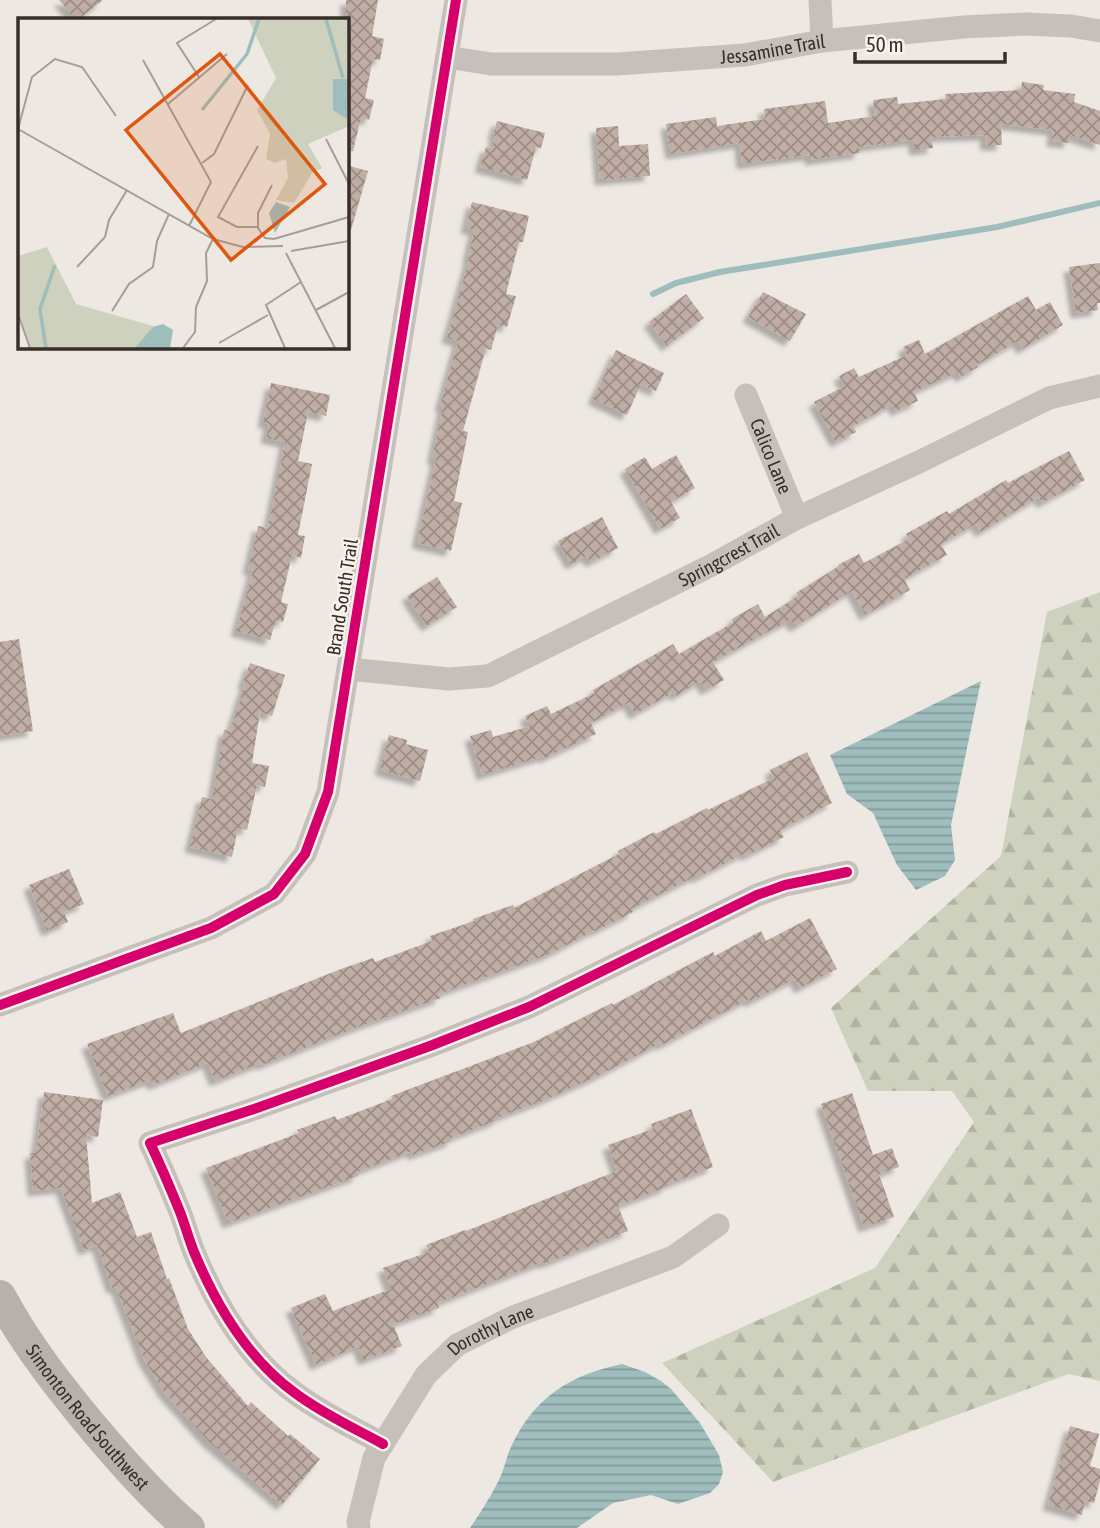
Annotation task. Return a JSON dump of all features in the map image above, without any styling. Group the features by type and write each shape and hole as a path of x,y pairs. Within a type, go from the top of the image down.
{"street":[{"name":"Brand South Trail","path":"0,1005 211,928 274,894 305,853 328,792 456,0"},
{"path":"820,0 822,41"},
{"name":"Jessamine Trail","path":"447,57 491,64 617,64 745,55 822,41 964,27 1026,24 1071,26 1100,31"},
{"name":"Springcrest Trail","path":"348,669 450,679 488,676 710,566 797,517 921,461 1049,398 1100,386"},
{"name":"Calico Lane","path":"746,395 797,517"},
{"path":"383,1444 294,1393 272,1374 232,1325 194,1252 179,1208 150,1143 430,1046 529,1007 757,895 847,872"},
{"name":"Dorothy Lane","path":"359,1528 358,1522 374,1458 426,1375 457,1345 521,1314 673,1256 718,1225"},
{"name":"Simonton Road Southwest","path":"0,1296 27,1342 72,1402 121,1460 162,1504 189,1528"}],"green space":[{"path":"1100,592 1100,1381 1069,1374 773,1482 662,1363 875,1268 974,1122 952,1091 868,1091 831,1008 1001,856 1047,612"}],"water":[{"path":"981,681 951,825 955,860 945,876 916,890 897,865 873,813 847,794 830,755"},
{"path":"622,1364 661,1381 700,1423 719,1455 723,1472 719,1484 710,1493 678,1504 651,1495 613,1503 577,1528 470,1528 498,1482 511,1447 531,1414 570,1382"}],"building":[{"path":"59,0 103,0 80,18 74,18"},
{"path":"346,0 378,0 372,36 384,39 380,60 373,59 365,98 374,100 369,120 361,118 353,151 348,151"},
{"path":"1022,82 1044,85 1043,90 1075,94 1074,102 1100,111 1100,145 1070,135 1069,143 1052,141 1053,130 1001,124 1002,145 986,145 985,135 931,137 933,148 915,150 913,140 859,147 860,153 810,160 810,155 742,164 740,143 671,154 666,124 716,117 717,126 765,119 764,109 825,101 828,123 875,116 873,100 897,97 898,104 946,99 945,94 1021,90"},
{"path":"497,121 545,133 541,148 536,147 527,180 480,167 486,147 492,148"},
{"path":"618,126 619,146 648,144 650,176 600,180 596,128"},
{"path":"348,166 368,171 351,230 348,229"},
{"path":"472,202 529,216 523,242 519,242 506,294 516,296 507,327 498,325 491,350 486,348 463,431 468,432 454,501 462,503 451,551 417,543 436,459 432,459 443,407 440,406 458,341 447,338 469,259 474,230 466,228"},
{"path":"1100,263 1098,310 1076,313 1069,267"},
{"path":"763,292 806,314 790,341 748,317"},
{"path":"686,294 704,318 667,346 649,322"},
{"path":"1028,296 1036,310 1050,302 1063,325 1022,349 1018,341 961,377 958,372 914,392 918,401 896,411 893,404 853,426 856,432 836,442 814,402 845,386 839,376 854,368 859,377 907,355 903,347 919,340 925,354"},
{"path":"616,350 664,373 656,391 641,384 627,415 593,399"},
{"path":"271,383 330,395 326,416 308,412 298,461 312,464 298,535 305,536 301,558 292,555 281,602 288,604 283,622 276,620 270,640 236,631 253,570 248,569 258,526 268,528 285,442 266,438 269,424 263,422"},
{"path":"1069,451 1085,480 1042,503 1039,497 981,532 976,524 941,544 947,555 904,579 910,590 865,615 852,591 795,627 790,620 713,662 724,680 706,690 701,681 676,696 674,692 635,714 628,703 591,723 596,734 545,758 544,756 482,775 470,736 491,730 493,737 530,726 525,716 547,706 551,714 595,693 593,690 673,644 679,654 734,622 732,619 758,604 765,617 838,565 859,554 864,563 909,539 906,534 947,511 949,514 1006,480 1008,483"},
{"path":"676,455 695,488 671,502 680,518 660,529 625,469 645,457 652,469"},
{"path":"602,517 618,548 591,562 587,556 571,564 558,541"},
{"path":"437,577 457,607 427,626 407,596"},
{"path":"19,639 33,731 0,736 0,642"},
{"path":"250,663 285,675 272,716 260,712 252,763 269,766 265,787 257,785 247,830 238,828 232,857 190,847 202,797 212,799 224,730 230,731"},
{"path":"389,735 407,740 406,744 428,750 420,781 380,770"},
{"path":"807,752 832,803 780,830 784,837 746,856 745,853 697,878 696,876 550,954 439,994 441,998 215,1081 208,1063 153,1085 151,1080 108,1096 87,1044 173,1013 181,1033 341,969 373,958 375,962 432,941 430,936 474,921 473,919 513,905 514,908 619,854 618,851 654,832 656,834 774,778 770,770"},
{"path":"69,869 84,904 64,912 68,922 47,931 29,885"},
{"path":"810,918 837,969 800,988 795,979 750,1002 749,999 600,1075 451,1138 452,1141 413,1155 412,1151 357,1172 358,1176 228,1223 206,1168 299,1133 297,1130 335,1116 337,1120 392,1099 391,1096 534,1042 612,1003 613,1005 713,952 715,956 761,931 766,941"},
{"path":"44,1092 103,1100 98,1137 86,1135 92,1203 120,1192 137,1237 151,1232 188,1329 206,1357 248,1406 251,1402 288,1436 290,1434 320,1459 282,1505 208,1441 164,1392 144,1359 116,1287 112,1288 97,1245 84,1250 61,1188 33,1191 30,1153 36,1153"},
{"path":"852,1093 873,1155 892,1148 899,1167 879,1174 894,1217 864,1227 821,1104"},
{"path":"691,1109 713,1167 618,1206 628,1231 438,1303 439,1308 393,1324 402,1346 364,1360 358,1346 316,1365 291,1308 325,1294 333,1311 391,1289 383,1268 429,1252 426,1245 617,1171 608,1145 653,1129 651,1124"},
{"path":"1070,1426 1099,1434 1090,1466 1100,1469 1100,1481 1094,1503 1085,1501 1082,1515 1048,1505"}],"waterway":[{"path":"653,294 676,283 720,272 997,227 1100,203"}],"cycle path":[{"path":"0,1005 211,928 274,894 305,854 328,792 456,0"},
{"path":"383,1444 306,1401 278,1379 248,1347 212,1292 150,1143 430,1046 529,1007 757,895 785,885 847,872"}]}
